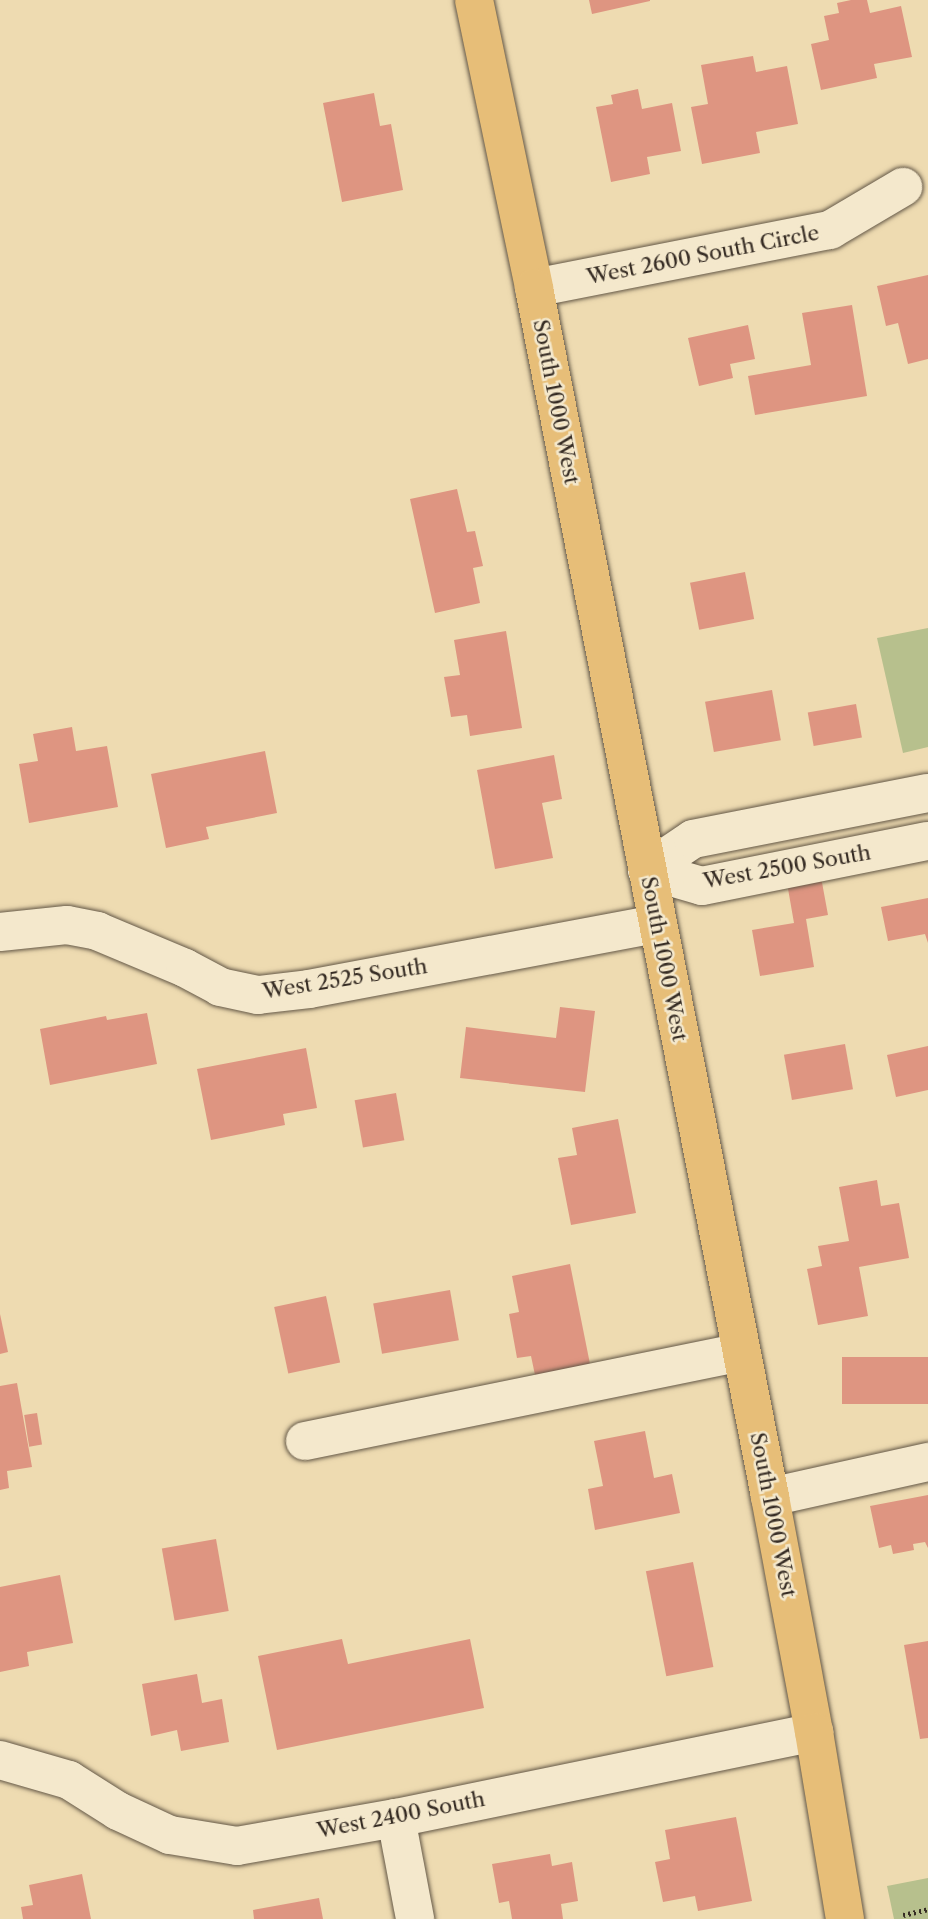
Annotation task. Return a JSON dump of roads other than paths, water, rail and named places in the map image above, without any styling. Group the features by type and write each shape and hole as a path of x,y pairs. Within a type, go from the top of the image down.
{"main road":[{"name":"South 1000 West","path":"474,0 534,288 770,1497 814,1731 845,1919"}],"street":[{"name":"West 2600 South Circle","path":"534,288 830,230 903,187"},
{"name":"West 2500 South","path":"647,870 693,839 928,793"},
{"name":"West 2500 South","path":"647,870 702,886 928,841"},
{"name":"West 2525 South","path":"0,932 67,925 96,931 163,958 220,987 258,995 309,989 658,924"},
{"path":"305,1441 741,1352"},
{"path":"770,1497 928,1462"},
{"name":"West 2400 South","path":"0,1760 69,1780 118,1811 170,1835 237,1846 396,1818 814,1731"},
{"path":"396,1818 415,1919"}]}
